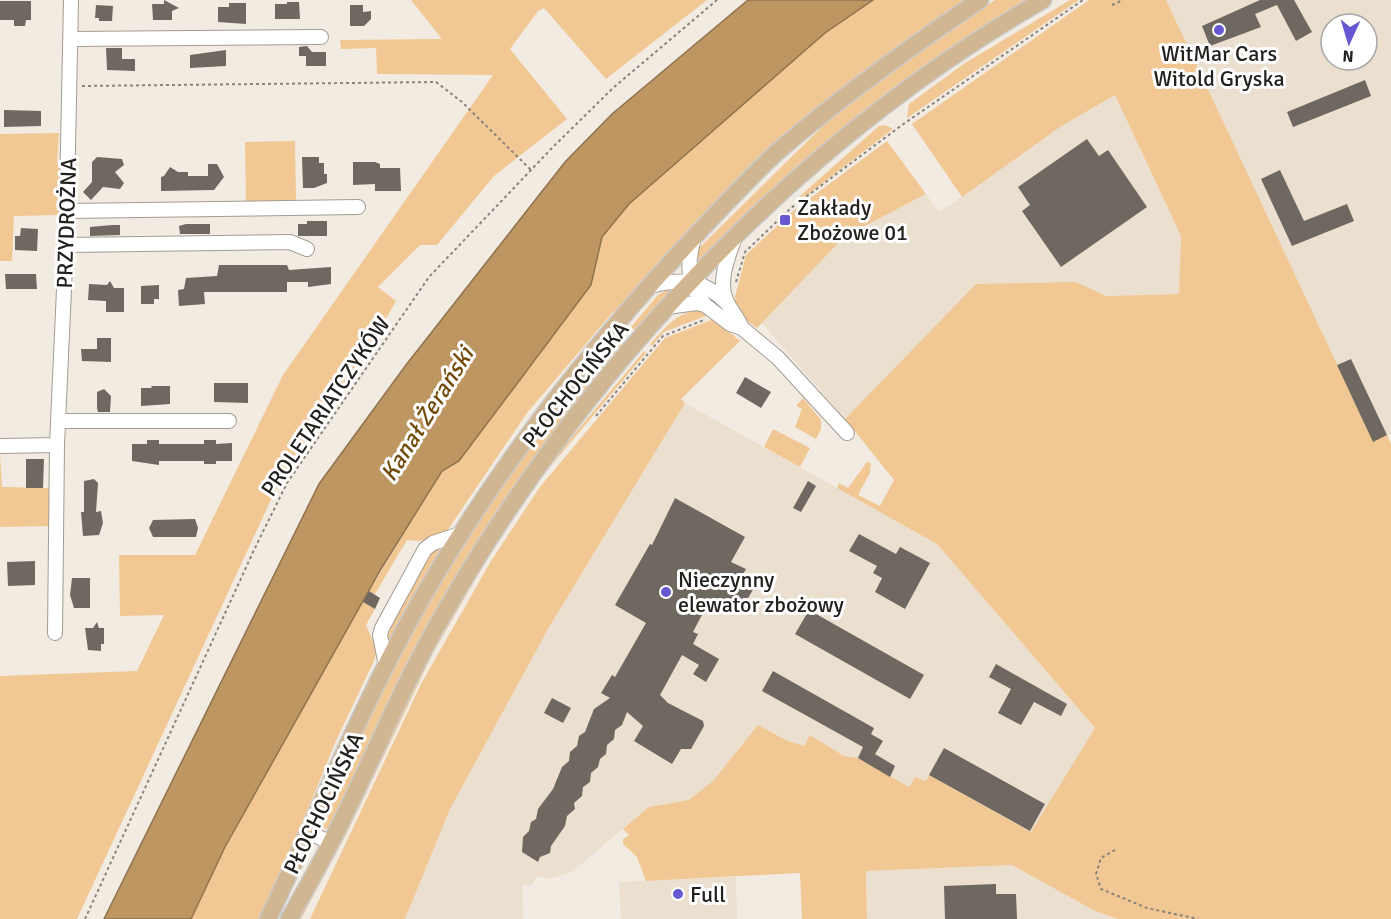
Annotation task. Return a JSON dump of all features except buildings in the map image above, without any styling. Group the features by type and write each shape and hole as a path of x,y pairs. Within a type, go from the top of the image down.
{"main road":[{"name":"PŁOCHOCIŃSKA","path":"268,919 386,666 421,600 460,534 534,427 649,285 694,237 793,140 866,80 980,0"},
{"name":"PŁOCHOCIŃSKA","path":"289,919 331,843 410,677 474,562 531,475 576,414 690,282 825,154 887,104 953,56 1043,0"}],"street":[{"name":"PRZYDROŻNA","path":"55,633 57,445 66,244 71,0"},
{"path":"71,39 321,37"},
{"path":"66,211 358,207"},
{"path":"694,237 687,262 690,282 709,311"},
{"path":"727,303 724,274 734,240"},
{"path":"66,244 290,242 307,249"},
{"path":"649,285 673,280 711,288 738,316 742,328"},
{"path":"667,308 686,303 709,311 730,324 742,328 778,358 848,433"},
{"path":"58,421 229,421"},
{"path":"0,446 57,445"},
{"path":"309,832 331,843"}],"path":[{"name":"PROLETARIATCZYKÓW","path":"85,919 287,483 429,277 613,87 717,0"},
{"path":"735,286 745,252 791,208 902,125 1083,0"},
{"path":"1112,5 1123,0"},
{"path":"70,86 436,82 462,102 531,170"},
{"path":"590,424 663,336 709,311"},
{"path":"1115,850 1101,858 1096,874 1101,889 1147,908 1198,919"}],"shaded area":[{"path":"411,0 707,0 606,79 544,8 538,11 510,49 567,119 494,176 437,245 420,245 378,287 396,301 365,356 275,491 77,919 0,919 0,676 137,671 164,615 120,616 119,555 195,555 283,375 493,75 377,74 376,48 341,49 340,40 442,39"},
{"path":"873,0 969,0 877,63 616,314 613,312 527,413 445,534 419,541 407,540 375,594 369,591 442,471 459,461 591,285 602,237 629,204 825,33"},
{"path":"995,0 1030,0 932,62 695,269 694,257 698,249 837,112 898,65"},
{"path":"1070,0 1079,0 907,118 909,104 965,63"},
{"path":"1089,0 1166,0 1373,441 1387,435 1391,444 1391,919 1118,919 1093,910 1012,865 866,871 867,919 802,919 800,873 646,881 637,857 623,844 623,839 629,835 623,829 649,807 689,800 713,781 758,725 788,741 804,746 810,735 844,756 858,758 909,787 915,777 926,781 929,775 1031,832 1095,728 937,544 837,488 839,483 848,488 867,462 871,463 870,473 858,495 880,506 894,480 845,419 976,284 1076,282 1106,296 1179,294 1181,236 1115,95 1060,127 962,197 912,124"},
{"path":"1166,0 1391,0 1391,434 1373,442"},
{"path":"1115,95 1181,236 1179,294 1106,296 1076,282 861,404 845,419 761,322 844,237 926,194 938,211 949,206 1060,127"},
{"path":"885,125 893,129 806,196 799,197 879,126"},
{"path":"59,133 57,164 61,165 61,215 14,216 12,261 0,261 0,134"},
{"path":"295,141 296,202 246,203 245,142"},
{"path":"887,141 926,194 844,237 757,328 742,315 735,302 746,255 780,223 783,226 792,217 789,214"},
{"path":"675,286 676,289 637,333 631,327 658,295"},
{"path":"698,310 711,314 664,332 652,346 650,344 677,318"},
{"path":"714,319 740,341 681,399 685,403 548,629 450,809 405,919 310,919 421,684 491,561 540,487 665,338"},
{"path":"621,337 627,343 529,466 469,558 331,828 324,829 320,826 320,822 366,721 445,573 474,525 537,433"},
{"path":"644,351 646,353 538,481 489,556 434,651 347,833 301,919 297,919 434,648 483,560 539,478"},
{"path":"803,398 821,420 821,429 816,439 795,427 802,409 796,406"},
{"path":"685,403 937,544 1095,728 1032,832 929,775 926,781 909,787 858,758 844,756 811,735 804,746 788,741 758,725 713,781 689,800 649,807 572,872 550,879 536,876 533,885 522,885 523,919 405,919 450,809 548,629"},
{"path":"773,429 810,448 800,467 764,447"},
{"path":"0,454 2,487 51,488 54,526 0,527"},
{"path":"438,549 441,550 441,554 390,639 387,636 388,628 429,555"},
{"path":"363,602 375,609 366,625 377,651 335,743 284,868 259,919 191,919 225,847"},
{"path":"1012,865 1093,910 1118,919 867,919 866,871"},
{"name":"Full","path":"736,877 737,919 621,919 619,882"}],"water":[{"name":"Kanał Żerański","path":"748,0 873,0 825,33 629,204 602,237 591,285 459,461 442,471 381,569 225,847 191,919 104,919 319,484 406,365 565,162 612,114"}],"place":[{"name":"WitMar Cars Witold Gryska","path":"1219,30"},
{"name":"Zakłady Zbożowe 01","path":"785,220"},
{"name":"Nieczynny elewator zbożowy","path":"666,592"},
{"name":"Full","path":"678,894"}]}
